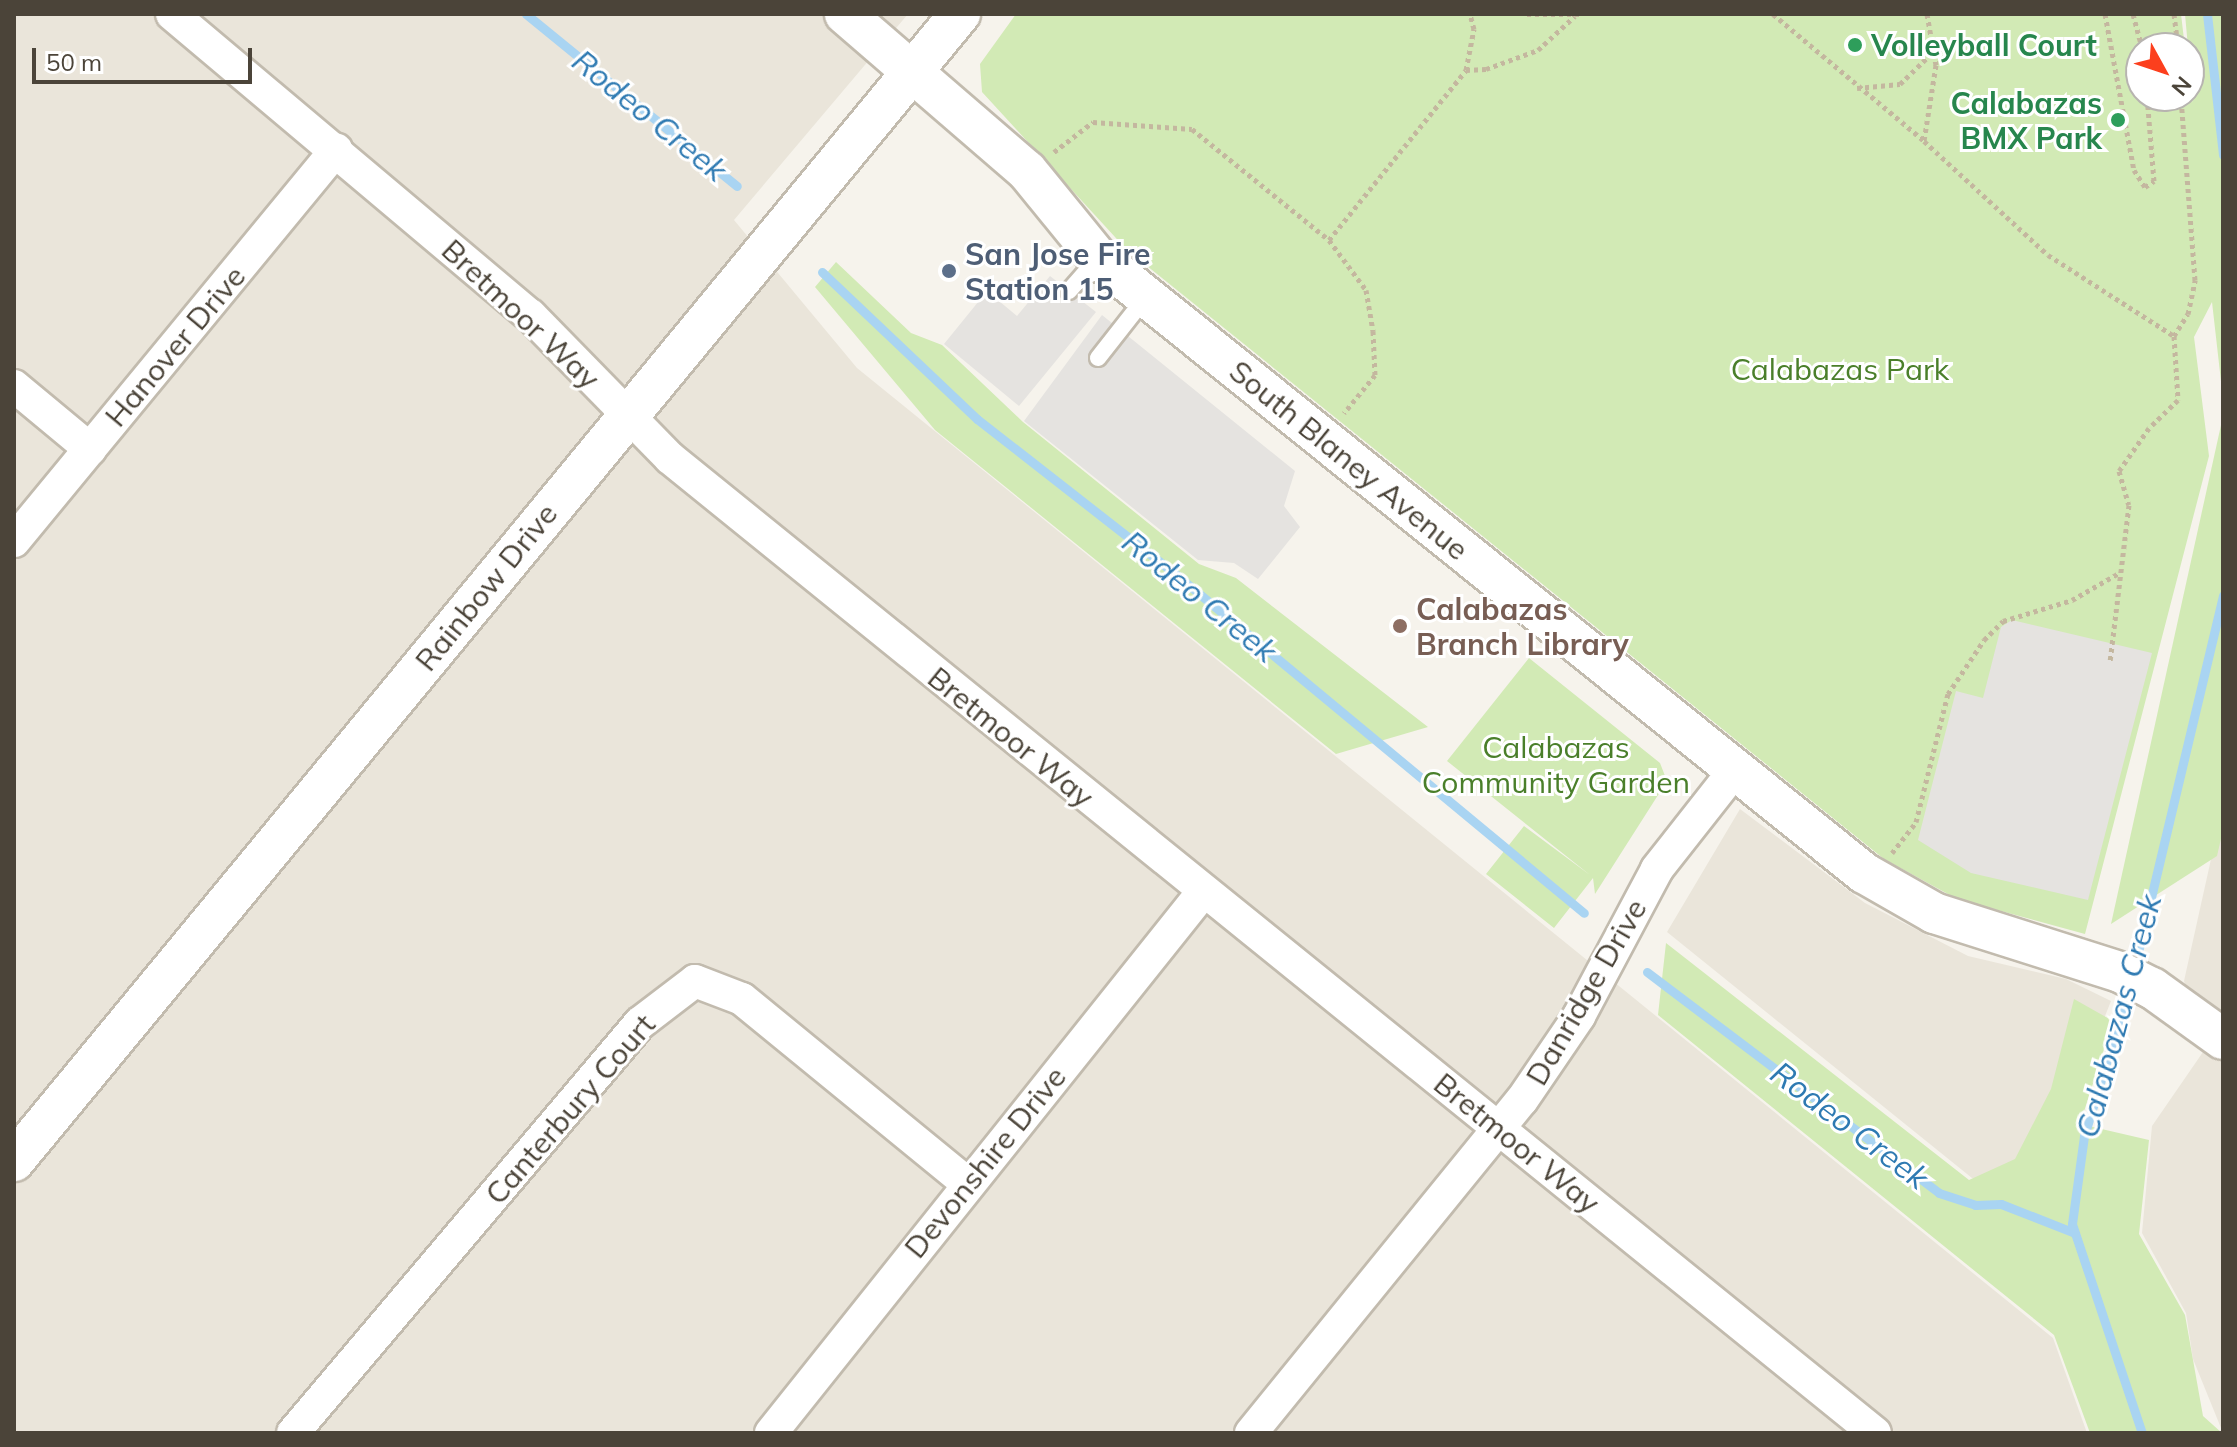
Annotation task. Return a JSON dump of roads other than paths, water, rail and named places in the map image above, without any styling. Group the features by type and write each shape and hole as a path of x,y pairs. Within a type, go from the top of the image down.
{"street":[{"name":"Bretmoor Way","path":"172,14 530,315 591,374 626,418 1202,893 1499,1128 1875,1433"},
{"name":"South Blaney Avenue","path":"845,14 1027,171 1098,258 1734,771 1899,895 1984,932 2136,980 2223,1039"},
{"name":"Rainbow Drive","path":"14,1161 960,14"},
{"name":"Hanover Drive","path":"14,541 336,150"},
{"path":"14,386 90,449"},
{"name":"Danridge Drive","path":"1251,1433 1499,1128 1579,1016 1657,869 1734,771"},
{"name":"Devonshire Drive","path":"771,1433 1202,893"},
{"name":"Canterbury Court","path":"293,1433 640,1023 695,981 742,999 968,1184"}],"lane":[{"path":"1069,291 1098,258"},
{"path":"1098,358 1146,296"}],"waterway":[{"name":"Rodeo Creek","path":"526,14 737,186"},
{"name":"Calabazas Creek","path":"2207,14 2223,155"},
{"name":"Rodeo Creek","path":"822,272 977,419 1179,577 1584,913"},
{"name":"Calabazas Creek","path":"2134,969 2223,595"},
{"name":"Rodeo Creek","path":"1647,972 1939,1193 1975,1205 2001,1204 2075,1233"},
{"name":"Calabazas Creek","path":"2129,987 2084,1136 2072,1224 2142,1433"}],"place":[{"name":"Volleyball Court","path":"1855,45"},
{"name":"Calabazas BMX Park","path":"2118,120"},
{"name":"San Jose Fire Station 15","path":"949,271"},
{"name":"Calabazas Branch Library","path":"1400,626"}],"park label":[{"name":"Calabazas Park","path":"1840,369"},
{"name":"Calabazas Community Garden","path":"1556,764"}]}
